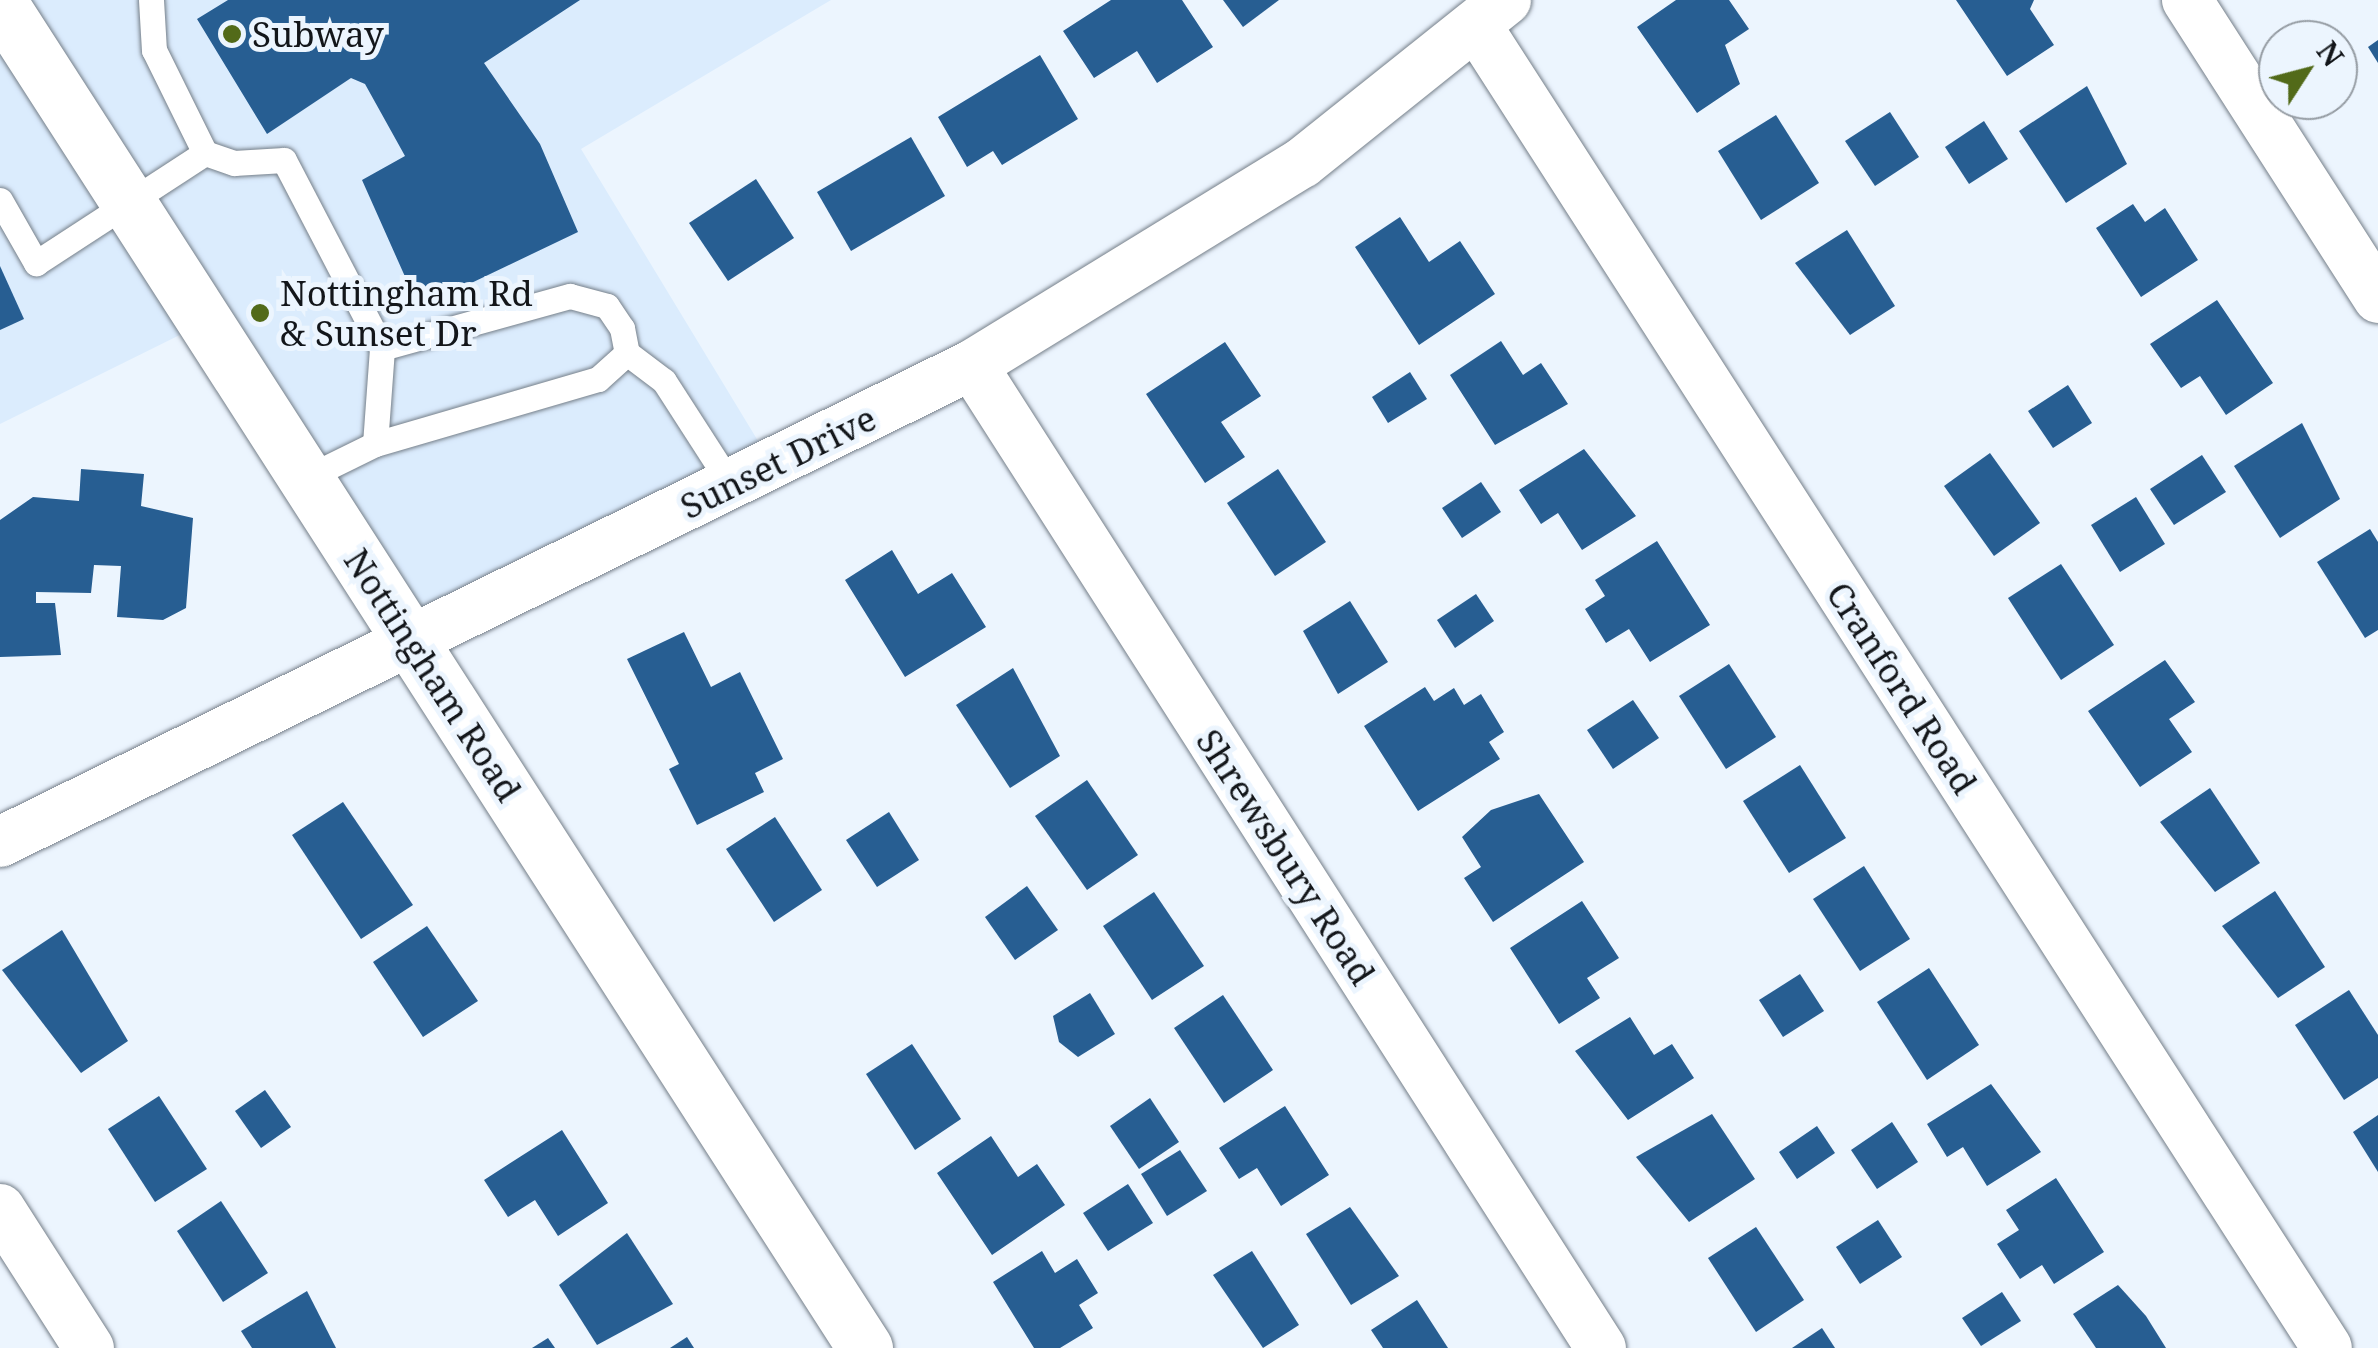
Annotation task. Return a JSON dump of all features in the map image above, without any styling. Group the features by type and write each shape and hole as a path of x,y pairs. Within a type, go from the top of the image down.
{"street":[{"path":"2186,0 2378,298"},
{"name":"Nottingham Road","path":"0,3 865,1348"},
{"name":"Sunset Drive","path":"0,842 972,365 1302,163 1492,14"},
{"name":"Cranford Road","path":"1492,14 2327,1348"},
{"name":"Shrewsbury Road","path":"972,365 1601,1348"},
{"path":"0,1209 90,1348"}],"lane":[{"path":"152,0 154,50 205,153 234,163 284,160 382,348 375,444"},
{"path":"0,200 36,264 205,153"},
{"path":"382,348 570,296 607,306 627,353 664,381 731,485"},
{"path":"306,478 375,444 598,380 627,353"}],"shaded area":[{"path":"0,0 831,0 581,149 772,464 412,639 204,323 0,424"}],"building":[{"path":"228,0 580,0 484,63 540,144 578,232 419,308 362,180 405,156 365,84 351,78 267,134 197,19"},
{"path":"1111,0 1182,0 1213,47 1157,83 1137,51 1094,78 1063,31"},
{"path":"1223,0 1279,0 1243,27"},
{"path":"1676,0 1729,0 1749,29 1725,45 1740,84 1697,113 1637,27"},
{"path":"1956,0 2034,0 2030,9 2054,45 2007,76"},
{"path":"2378,40 2378,63 2368,47"},
{"path":"1040,55 1078,119 1002,165 993,151 967,167 938,117"},
{"path":"2087,86 2127,164 2066,203 2019,131"},
{"path":"1890,112 1919,157 1875,186 1845,141"},
{"path":"1776,115 1819,183 1761,220 1718,151"},
{"path":"1984,121 2008,159 1969,184 1945,147"},
{"path":"911,137 945,196 851,251 817,192"},
{"path":"756,179 794,238 728,281 689,223"},
{"path":"2133,204 2145,222 2165,208 2198,260 2141,297 2096,228"},
{"path":"1400,217 1429,262 1460,241 1495,294 1419,345 1355,247"},
{"path":"1847,230 1895,306 1850,335 1795,263"},
{"path":"0,266 24,319 0,330"},
{"path":"2217,300 2273,383 2226,415 2200,376 2181,388 2150,344"},
{"path":"1501,341 1523,375 1541,363 1568,404 1495,445 1450,375"},
{"path":"1225,342 1261,396 1221,422 1245,457 1205,483 1146,394"},
{"path":"1410,372 1427,399 1388,423 1372,397"},
{"path":"2068,385 2092,423 2053,448 2028,411"},
{"path":"2302,423 2340,499 2280,538 2234,466"},
{"path":"1584,449 1636,516 1582,550 1558,513 1541,524 1519,490"},
{"path":"1990,453 2040,523 1994,556 1944,486"},
{"path":"2202,455 2226,492 2174,525 2150,489"},
{"path":"81,469 144,474 141,506 193,518 186,608 163,620 117,617 121,566 94,565 91,593 36,592 36,603 55,603 61,655 0,657 0,520 33,497 79,501"},
{"path":"1278,469 1326,542 1275,576 1227,503"},
{"path":"1481,482 1501,512 1462,538 1442,508"},
{"path":"2136,497 2165,544 2120,572 2091,525"},
{"path":"2370,529 2378,542 2378,630 2365,638 2317,562"},
{"path":"1657,541 1710,625 1650,662 1629,629 1606,643 1585,609 1605,596 1595,580"},
{"path":"892,550 918,594 952,573 986,627 905,677 845,580"},
{"path":"2061,564 2114,645 2061,680 2008,598"},
{"path":"1476,594 1494,621 1455,648 1437,620"},
{"path":"1350,601 1388,662 1338,694 1303,631"},
{"path":"684,632 711,687 740,672 783,759 755,773 764,792 697,825 669,769 679,764 627,659"},
{"path":"2165,660 2195,702 2169,719 2192,752 2140,787 2088,711"},
{"path":"1729,664 1776,737 1726,769 1679,696"},
{"path":"1013,668 1060,756 1010,788 956,705"},
{"path":"1425,687 1434,701 1454,688 1464,705 1481,694 1504,732 1489,742 1500,759 1418,811 1364,726"},
{"path":"1633,700 1659,738 1613,769 1587,730"},
{"path":"1800,765 1846,838 1789,873 1743,801"},
{"path":"1087,780 1138,855 1087,890 1035,816"},
{"path":"2210,788 2260,863 2215,892 2160,822"},
{"path":"1539,794 1584,862 1493,922 1464,878 1481,867 1462,837 1491,810"},
{"path":"343,802 413,905 361,939 292,835"},
{"path":"889,812 919,860 877,887 846,840"},
{"path":"775,817 822,890 774,922 726,849"},
{"path":"1864,866 1910,939 1860,971 1813,899"},
{"path":"1027,886 1058,930 1015,960 985,917"},
{"path":"2275,891 2325,967 2278,998 2222,926"},
{"path":"1154,892 1204,966 1152,1000 1103,926"},
{"path":"1582,901 1619,958 1587,978 1600,998 1559,1024 1510,948"},
{"path":"427,926 478,1001 423,1037 373,962"},
{"path":"62,930 128,1041 81,1073 2,970"},
{"path":"1929,968 1979,1045 1927,1080 1877,1002"},
{"path":"1800,974 1824,1011 1783,1037 1759,1000"},
{"path":"2349,990 2378,1035 2378,1078 2344,1100 2295,1025"},
{"path":"1090,993 1115,1034 1078,1057 1059,1042 1053,1016"},
{"path":"1223,995 1273,1070 1224,1103 1174,1028"},
{"path":"1630,1017 1654,1055 1672,1044 1694,1078 1628,1120 1575,1051"},
{"path":"912,1044 961,1119 915,1150 866,1074"},
{"path":"1991,1084 2041,1152 1987,1186 1963,1147 1947,1157 1927,1124"},
{"path":"265,1090 291,1127 261,1148 235,1111"},
{"path":"159,1096 207,1169 155,1202 108,1129"},
{"path":"1150,1098 1179,1142 1139,1169 1110,1126"},
{"path":"1285,1106 1329,1175 1281,1206 1257,1168 1239,1179 1219,1148"},
{"path":"1712,1114 1755,1179 1689,1222 1636,1157"},
{"path":"2378,1115 2378,1172 2353,1132"},
{"path":"1892,1122 1918,1162 1877,1189 1851,1150"},
{"path":"1817,1126 1835,1153 1797,1179 1779,1152"},
{"path":"562,1130 608,1203 558,1236 535,1200 508,1217 484,1180"},
{"path":"991,1136 1018,1177 1037,1164 1065,1205 992,1255 937,1173"},
{"path":"1180,1150 1207,1191 1167,1216 1141,1174"},
{"path":"2056,1178 2104,1252 2054,1284 2042,1265 2020,1279 1997,1244 2019,1230 2006,1210"},
{"path":"1128,1184 1153,1223 1108,1251 1083,1213"},
{"path":"221,1201 268,1273 223,1302 177,1231"},
{"path":"1350,1207 1399,1276 1351,1305 1306,1234"},
{"path":"1878,1220 1902,1257 1860,1284 1836,1247"},
{"path":"1756,1227 1804,1300 1756,1332 1708,1258"},
{"path":"627,1233 673,1304 597,1345 559,1285"},
{"path":"1042,1251 1055,1273 1077,1259 1098,1293 1079,1305 1093,1328 1060,1348 1034,1348 993,1282"},
{"path":"1252,1251 1299,1325 1263,1348 1213,1275"},
{"path":"2118,1285 2146,1316 2166,1348 2096,1348 2073,1314"},
{"path":"307,1291 336,1348 252,1348 241,1331"},
{"path":"2002,1292 2021,1321 1981,1346 1962,1318"},
{"path":"1417,1300 1448,1348 1383,1348 1371,1330"},
{"path":"1822,1328 1835,1348 1792,1348"},
{"path":"687,1337 694,1348 670,1348"},
{"path":"548,1338 555,1348 532,1348"}],"place":[{"name":"Subway","path":"232,34"},
{"name":"Nottingham Rd & Sunset Dr","path":"260,313"}]}
